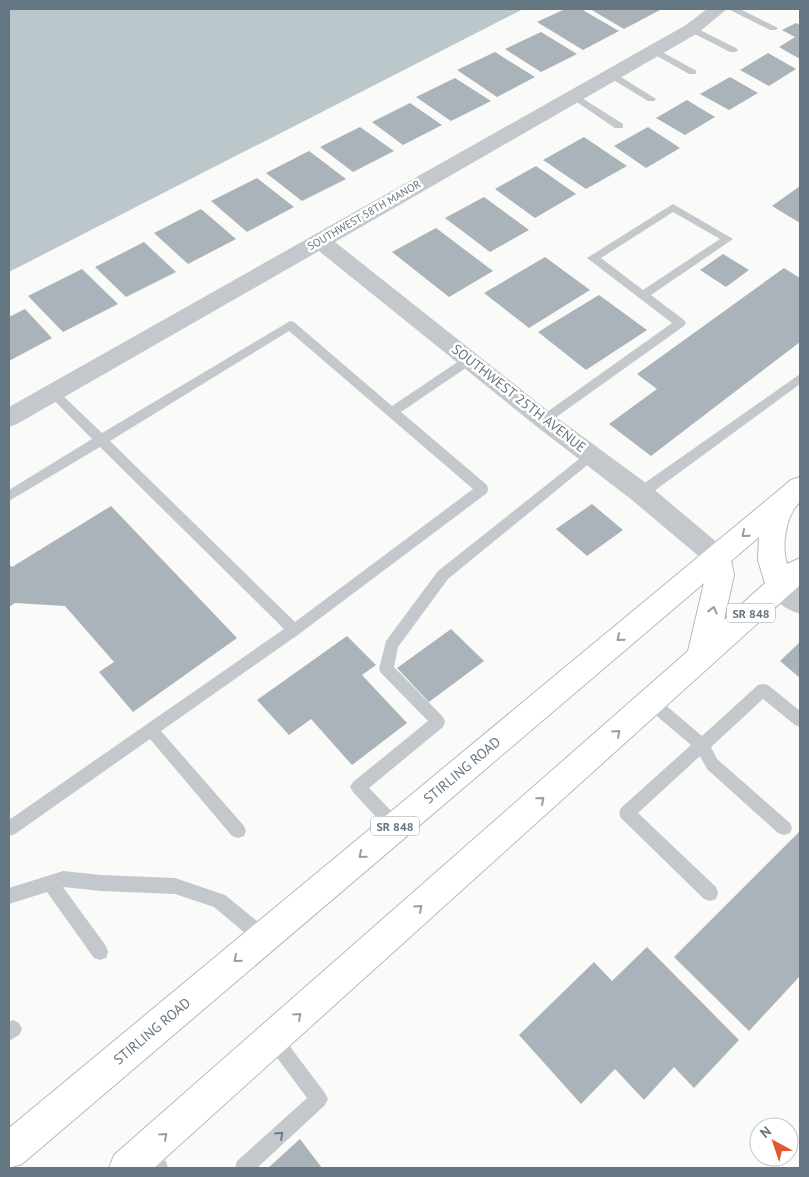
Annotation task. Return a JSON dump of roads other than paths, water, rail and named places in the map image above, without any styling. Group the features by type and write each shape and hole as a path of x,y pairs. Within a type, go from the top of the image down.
{"main road":[{"name":"STIRLING ROAD","path":"9,1151 791,494"},
{"path":"790,596 772,560 771,541 791,494"},
{"path":"701,657 720,575 717,557"},
{"name":"SR 848","path":"140,1166 273,1038 701,657 790,596 800,569"}],"street":[{"name":"SOUTHWEST 58TH MANOR","path":"9,418 692,29 718,9"},
{"name":"SOUTHWEST 25TH AVENUE","path":"319,240 544,420 641,493 717,557"}],"lane":[{"path":"733,9 773,28"},
{"path":"692,29 733,50"},
{"path":"653,50 692,72"},
{"path":"610,74 651,99"},
{"path":"574,96 619,126"},
{"path":"544,420 680,323 593,258 673,207 728,239 643,295"},
{"path":"9,496 290,325 482,489 294,630 9,829"},
{"path":"392,412 469,360"},
{"path":"641,493 800,378"},
{"path":"52,393 294,630"},
{"path":"395,826 358,786 438,722 386,669 390,645 443,575 592,455"},
{"path":"710,893 627,813 763,690 800,720"},
{"path":"651,702 702,745 712,764 784,828"},
{"path":"151,730 238,831"},
{"path":"9,896 63,879 102,883 175,886 219,901 263,937"},
{"path":"50,883 100,952"},
{"path":"244,1168 319,1099 273,1038"}]}
